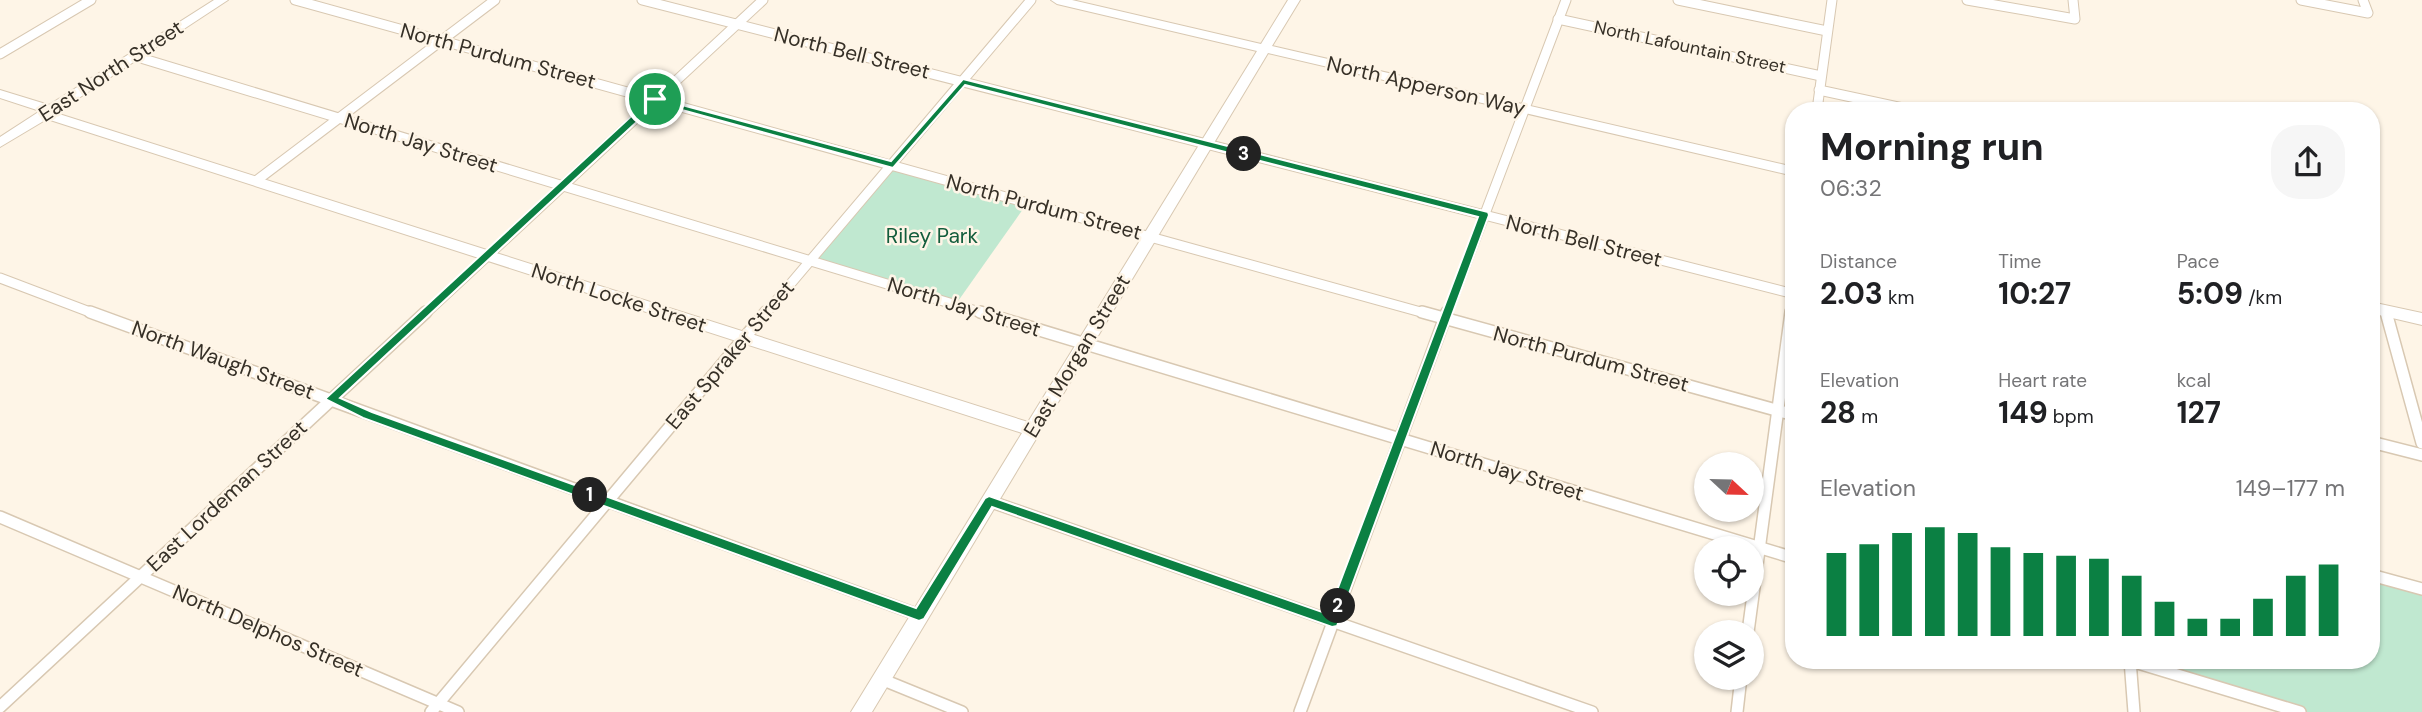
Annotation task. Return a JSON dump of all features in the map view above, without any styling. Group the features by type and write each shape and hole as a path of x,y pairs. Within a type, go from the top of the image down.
{"street":[{"path":"0,54 91,0"},
{"name":"East North Street","path":"0,143 222,0"},
{"name":"North Purdum Street","path":"295,0 1785,413"},
{"path":"256,181 495,0"},
{"name":"North Bell Street","path":"642,0 1785,291"},
{"name":"East Lordeman Street","path":"0,707 762,0"},
{"name":"East Spraker Street","path":"435,707 1031,0"},
{"name":"North Apperson Way","path":"1057,0 1785,170"},
{"name":"East Morgan Street","path":"861,712 1294,0"},
{"path":"1300,712 1566,0"},
{"path":"1678,0 1827,31"},
{"path":"1817,102 1832,0"},
{"path":"1967,0 2075,19 2073,0"},
{"path":"2301,0 2368,13 2363,0"},
{"name":"North Lafountain Street","path":"1559,19 1821,76"},
{"name":"North Jay Street","path":"134,56 1720,536"},
{"path":"1819,90 1875,102"},
{"name":"North Locke Street","path":"0,94 256,181 1032,430"},
{"name":"North Waugh Street","path":"0,278 290,387 331,399 368,415 919,615"},
{"path":"2380,309 2422,319"},
{"path":"2380,312 2422,443"},
{"path":"1761,536 1785,355"},
{"path":"2380,444 2422,455"},
{"path":"989,501 1592,712"},
{"name":"North Delphos Street","path":"0,517 435,707 458,712"},
{"name":"North Jay Street","path":"1764,549 1785,555"},
{"path":"2380,577 2422,589"},
{"path":"2130,669 2134,712"},
{"path":"2159,669 2300,712"},
{"path":"881,680 962,712"},
{"path":"1737,712 1740,690"}],"green space":[{"name":"Riley Park","path":"893,165 1028,202 956,304 812,261"},
{"path":"2380,577 2422,589 2422,712 2300,712 2159,669 2380,669"}],"route":[{"path":"963,82 1484,215 1332,622 989,501 919,615 368,415 331,399 655,99 893,165 963,82"}]}
